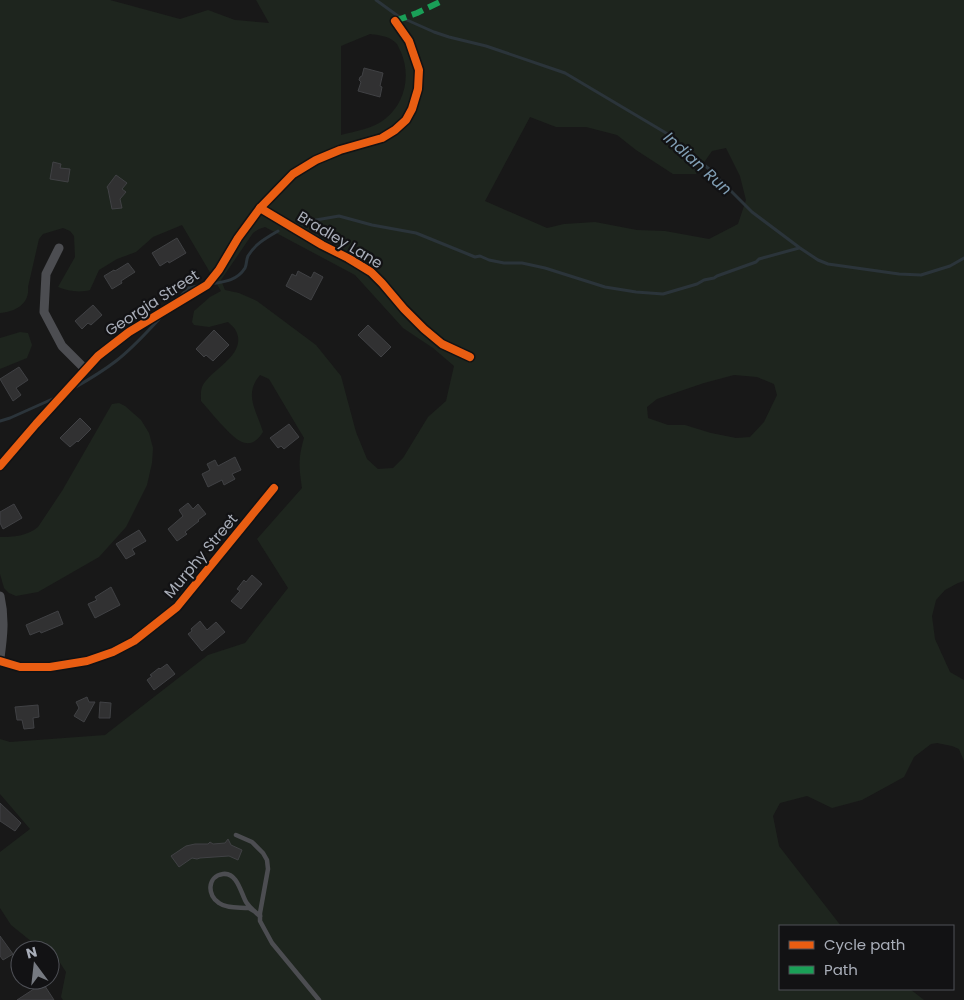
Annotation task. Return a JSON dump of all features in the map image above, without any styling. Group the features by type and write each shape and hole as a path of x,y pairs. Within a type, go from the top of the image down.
{"street":[{"name":"Georgia Street","path":"0,466 98,356 130,332 207,285 260,208 293,174 316,160 340,150 382,138 406,120 412,109 418,89 419,70 409,41 395,21"},
{"name":"Bradley Lane","path":"260,208 371,272 424,329 442,344 470,357"},
{"path":"59,248 46,274 44,312 62,346 86,370"},
{"name":"Murphy Street","path":"0,660 20,667 60,666 87,662 134,641 177,607 274,488"},
{"path":"0,596 3,611 3,636 0,660"}],"lane":[{"path":"236,834 252,842 267,860 268,869 260,921 272,943 318,1000"},
{"path":"254,911 249,908 227,907 219,904 214,899 210,889 213,880 224,873 232,876 246,902 260,916"}],"shaded area":[{"path":"0,0 110,0 180,19 208,10 235,20 269,23 256,0 964,0 964,581 945,590 936,600 932,616 935,639 950,672 964,680 964,761 959,749 937,743 931,744 914,757 904,777 862,800 832,808 807,796 780,803 773,816 779,846 840,925 779,925 779,990 911,990 924,1000 63,1000 61,997 66,972 60,963 60,940 30,940 11,925 0,908 0,852 30,829 0,794 0,739 10,742 105,735 208,655 245,643 288,588 257,539 302,488 300,463 304,438 269,379 260,375 252,389 252,396 263,432 254,442 244,443 236,438 225,429 201,401 203,384 234,353 238,339 235,330 228,322 209,327 194,325 192,322 194,311 210,297 221,291 182,225 153,237 136,252 117,259 99,270 90,290 82,291 58,287 75,257 74,236 70,231 63,228 43,234 39,239 27,298 16,309 0,313","holes":["370,34 380,35 396,43 401,52 406,70 406,80 401,97 392,113 385,119 369,127 341,135 341,46","530,117 556,127 586,127 617,135 673,174 696,174 712,151 726,148 740,176 746,200 738,224 709,239 665,231 637,230 595,222 564,224 547,228 485,201","265,227 355,275 403,328 433,348 454,366 446,401 428,417 403,458 393,468 378,469 367,459 356,432 341,376 316,345 257,301 239,293 225,290 221,280 253,233","734,375 757,377 774,384 777,395 764,422 750,437 736,438 685,425 668,425 648,418 647,407 657,399"]},
{"path":"20,332 28,333 32,345 27,358 0,369 0,338"},
{"path":"119,403 141,420 149,433 153,448 147,485 126,527 99,557 38,592 16,596 9,593 4,588 0,574 0,537 25,534 38,527 62,491 112,404"}],"building":[{"path":"364,68 383,73 380,97 358,91 361,82 359,80"},
{"path":"53,162 61,164 60,168 70,169 68,182 50,179"},
{"path":"116,175 127,183 122,189 126,192 120,199 122,208 112,209 107,187"},
{"path":"177,238 186,253 160,266 152,253"},
{"path":"128,263 135,272 112,289 104,276"},
{"path":"298,271 311,278 314,272 323,277 311,300 286,286 292,274 296,276"},
{"path":"93,305 102,315 91,325 88,323 82,329 75,321"},
{"path":"368,325 391,347 381,357 358,335"},
{"path":"214,330 229,345 213,361 206,355 204,357 196,349"},
{"path":"19,367 28,380 16,388 21,395 13,401 0,379"},
{"path":"80,418 91,429 70,447 60,438"},
{"path":"289,424 299,437 284,449 281,446 278,448 270,438"},
{"path":"235,457 241,470 232,474 235,479 224,485 222,480 208,487 202,474 210,470 207,464 215,460 218,466"},
{"path":"188,503 193,509 198,504 206,514 185,532 187,534 177,541 168,529 183,516 179,510"},
{"path":"14,504 22,518 3,529 0,523 0,512"},
{"path":"139,530 146,541 132,549 135,554 126,559 116,544"},
{"path":"252,575 262,584 241,609 231,601 240,591 237,589 244,580 246,582"},
{"path":"111,587 120,605 95,618 88,604 97,600 95,597"},
{"path":"58,611 63,624 41,633 40,631 30,635 26,625"},
{"path":"200,621 207,630 216,622 225,632 202,651 188,634"},
{"path":"167,664 175,674 154,690 147,680 152,676 150,675"},
{"path":"87,697 89,702 95,702 84,722 74,716 79,708 76,702"},
{"path":"100,702 111,703 110,718 99,718"},
{"path":"38,705 39,717 33,718 34,728 24,729 22,720 17,720 15,707"},
{"path":"0,803 21,823 15,831 0,821"},
{"path":"228,839 231,845 242,850 238,860 229,856 192,858 179,867 171,856 186,846 208,844 210,842 213,844 225,843"},
{"path":"0,936 10,950 10,956 3,960 0,956"},
{"path":"32,990 48,990 54,1000 17,1000"}],"waterway":[{"name":"Indian Run","path":"376,0 398,16 434,32 486,46 565,73 666,133 709,169 752,212 818,260 828,264 899,274 921,275 950,266 964,258"},
{"path":"310,221 339,216 372,225 416,233 475,257 480,256 504,263 522,263 545,268 605,287 663,294 714,278 756,262 759,259 799,248"},
{"path":"210,284 238,276 245,268 248,256 254,248 278,231"},
{"path":"179,298 188,288 198,286"},
{"path":"74,388 111,365 140,340 161,317"},
{"path":"0,421 57,397"}],"marked path":[{"path":"395,21 444,0"}],"cycle path":[{"path":"0,466 98,356 129,332 207,285 260,208 293,174 316,160 340,150 382,138 406,120 412,109 418,89 419,70 409,41 395,21"},
{"path":"260,208 371,272 424,329 442,344 470,357"},
{"path":"0,661 20,667 50,667 87,661 113,652 134,641 177,607 274,488"}]}
